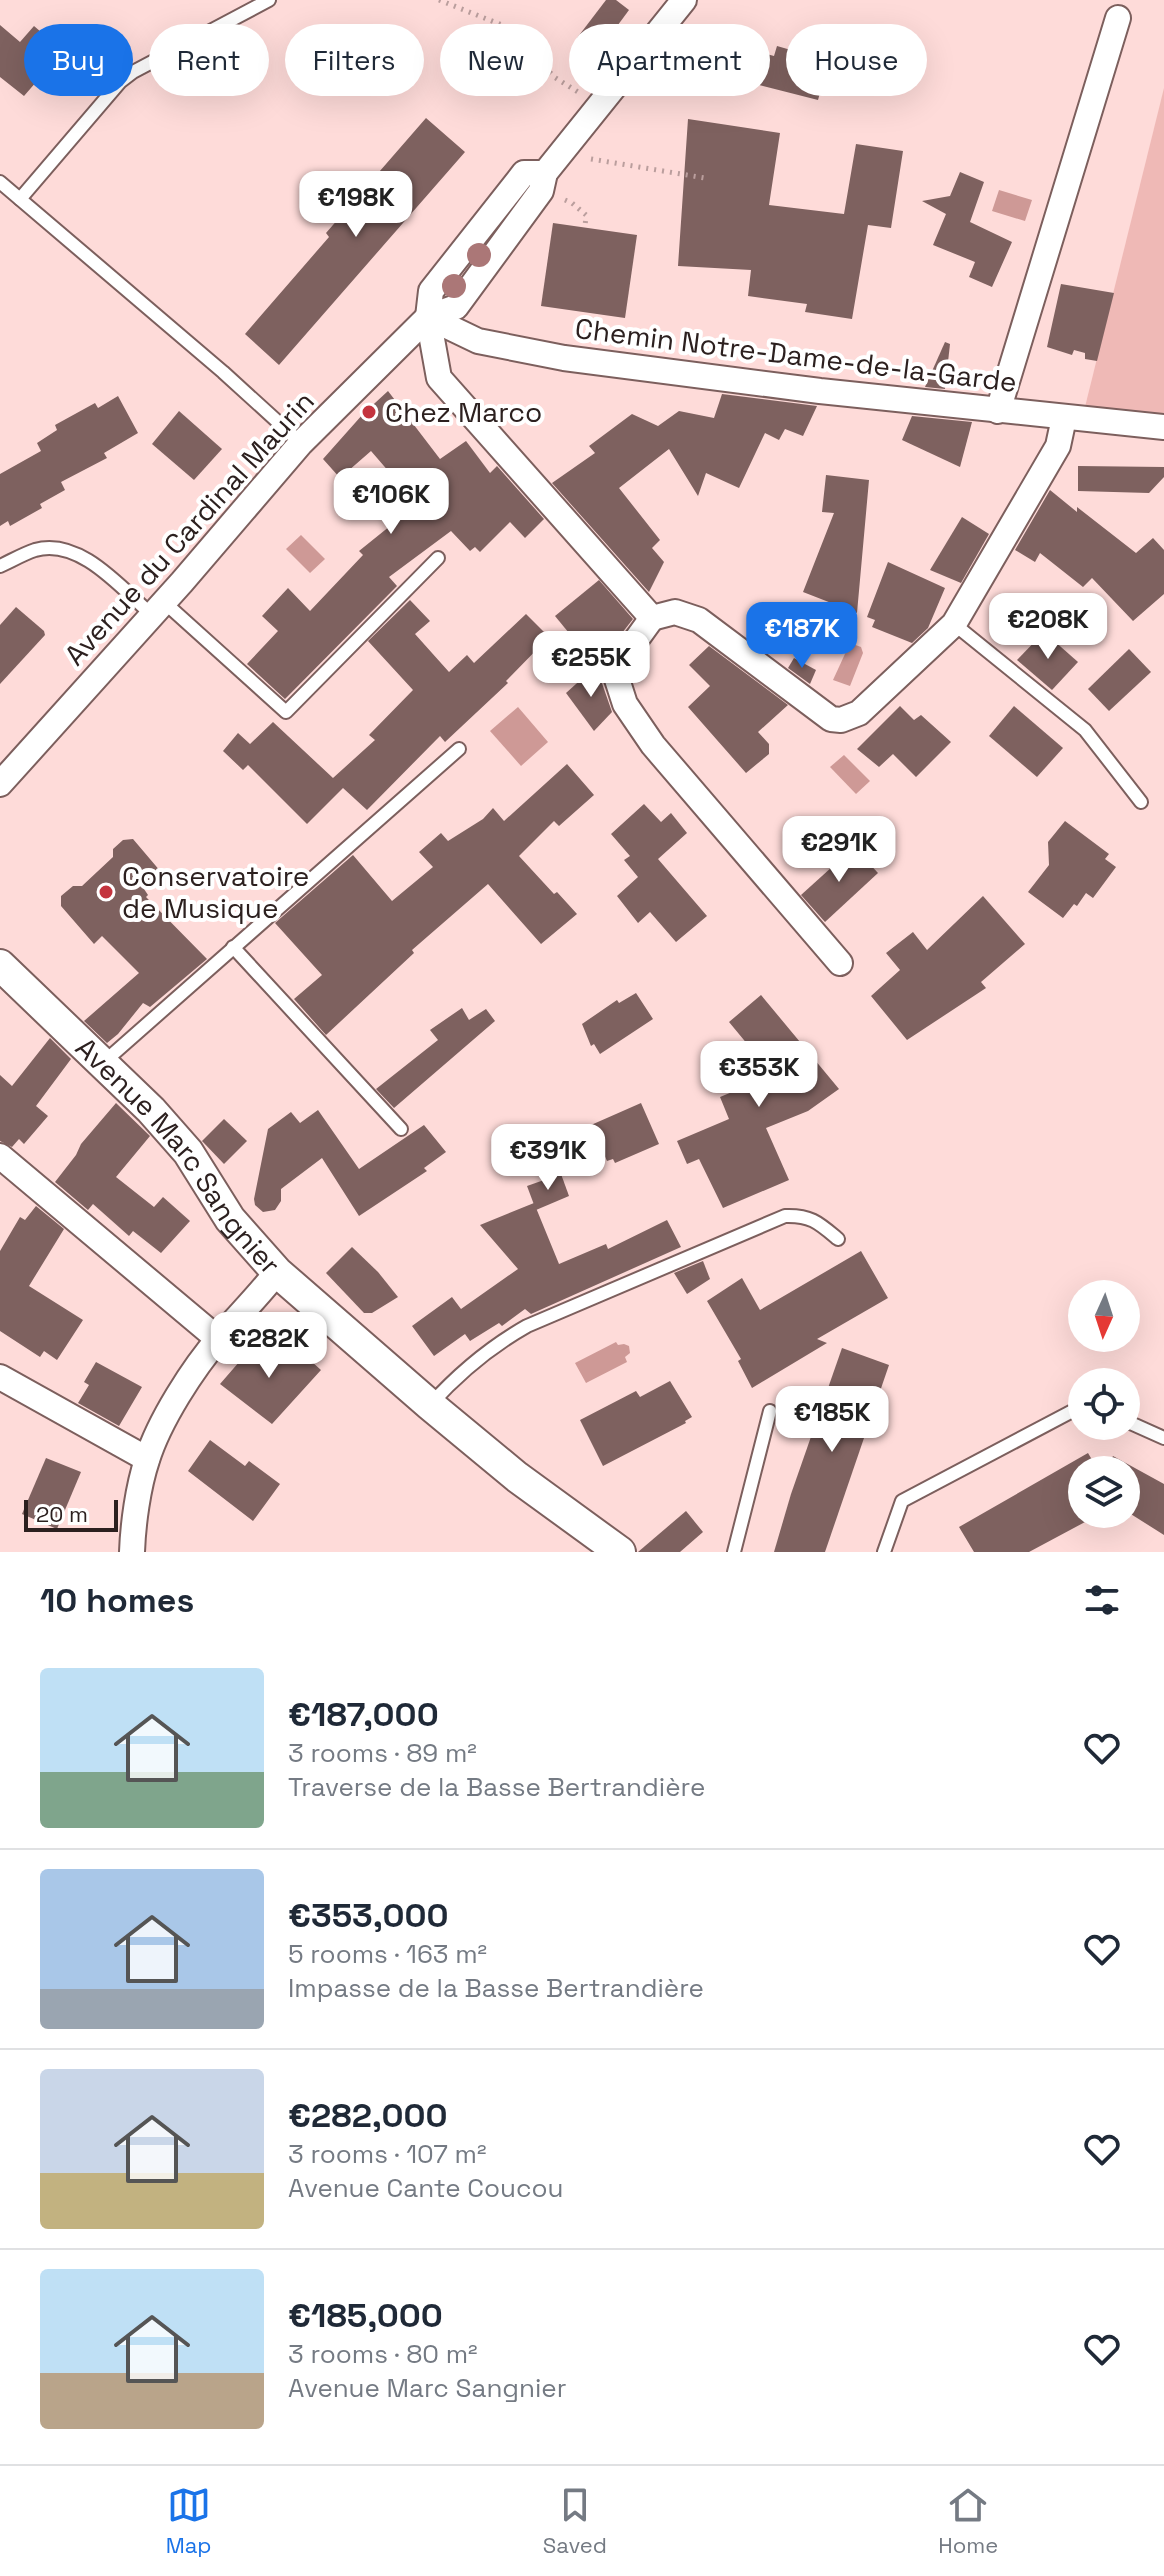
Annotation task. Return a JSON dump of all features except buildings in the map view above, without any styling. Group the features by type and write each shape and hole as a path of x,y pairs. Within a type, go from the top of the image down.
{"street":[{"path":"652,618 439,378 428,317 431,291 524,173 543,182 564,149 684,0"},
{"path":"998,411 1118,18"},
{"name":"Chemin Notre-Dame-de-la-Garde","path":"428,317 478,341 539,354 820,391 1164,427"},
{"name":"Avenue du Cardinal Maurin","path":"0,784 301,443 428,317"},
{"path":"840,963 653,745 625,704 615,673 652,618 675,612 699,620 831,719 841,720 859,713 954,624 1058,446 1064,418"},
{"name":"Avenue Marc Sangnier","path":"0,965 151,1110 188,1152 230,1219 277,1272 517,1477 620,1552"},
{"path":"0,1156 218,1339"},
{"path":"132,1552 147,1459 174,1400 218,1339 249,1308 277,1272"},
{"path":"0,1377 147,1459"}],"lane":[{"path":"20,199 120,82 133,72 269,0"},
{"path":"0,182 223,372 301,443"},
{"path":"0,566 37,549 60,549 90,559 158,608 286,712 438,558"},
{"path":"954,624 1085,730 1141,802"},
{"path":"101,1064 459,749"},
{"path":"233,947 401,1129"},
{"path":"430,1405 454,1379 504,1339 527,1326 785,1216 801,1216 815,1221 838,1239"},
{"path":"734,1552 770,1411"},
{"path":"884,1552 902,1501 1068,1413"},
{"path":"1140,1427 1164,1438"}],"path":[{"path":"439,0 512,29 554,77 599,106"},
{"path":"564,149 584,158 705,178"},
{"path":"543,182 586,215 585,227"}],"shaded area":[{"path":"1164,88 1164,415 1084,411"},
{"path":"999,190 1032,200 1025,221 992,211"},
{"path":"301,535 325,559 310,573 286,549"},
{"path":"850,643 861,647 863,653 850,686 833,680"},
{"path":"518,707 548,742 521,766 490,731"},
{"path":"844,755 870,781 856,794 830,767"},
{"path":"616,1342 629,1346 630,1353 625,1357 627,1362 586,1383 575,1363"}],"place":[{"name":"Chez Marco","path":"369,412"},
{"name":"Conservatoire de Musique","path":"106,892"}]}
